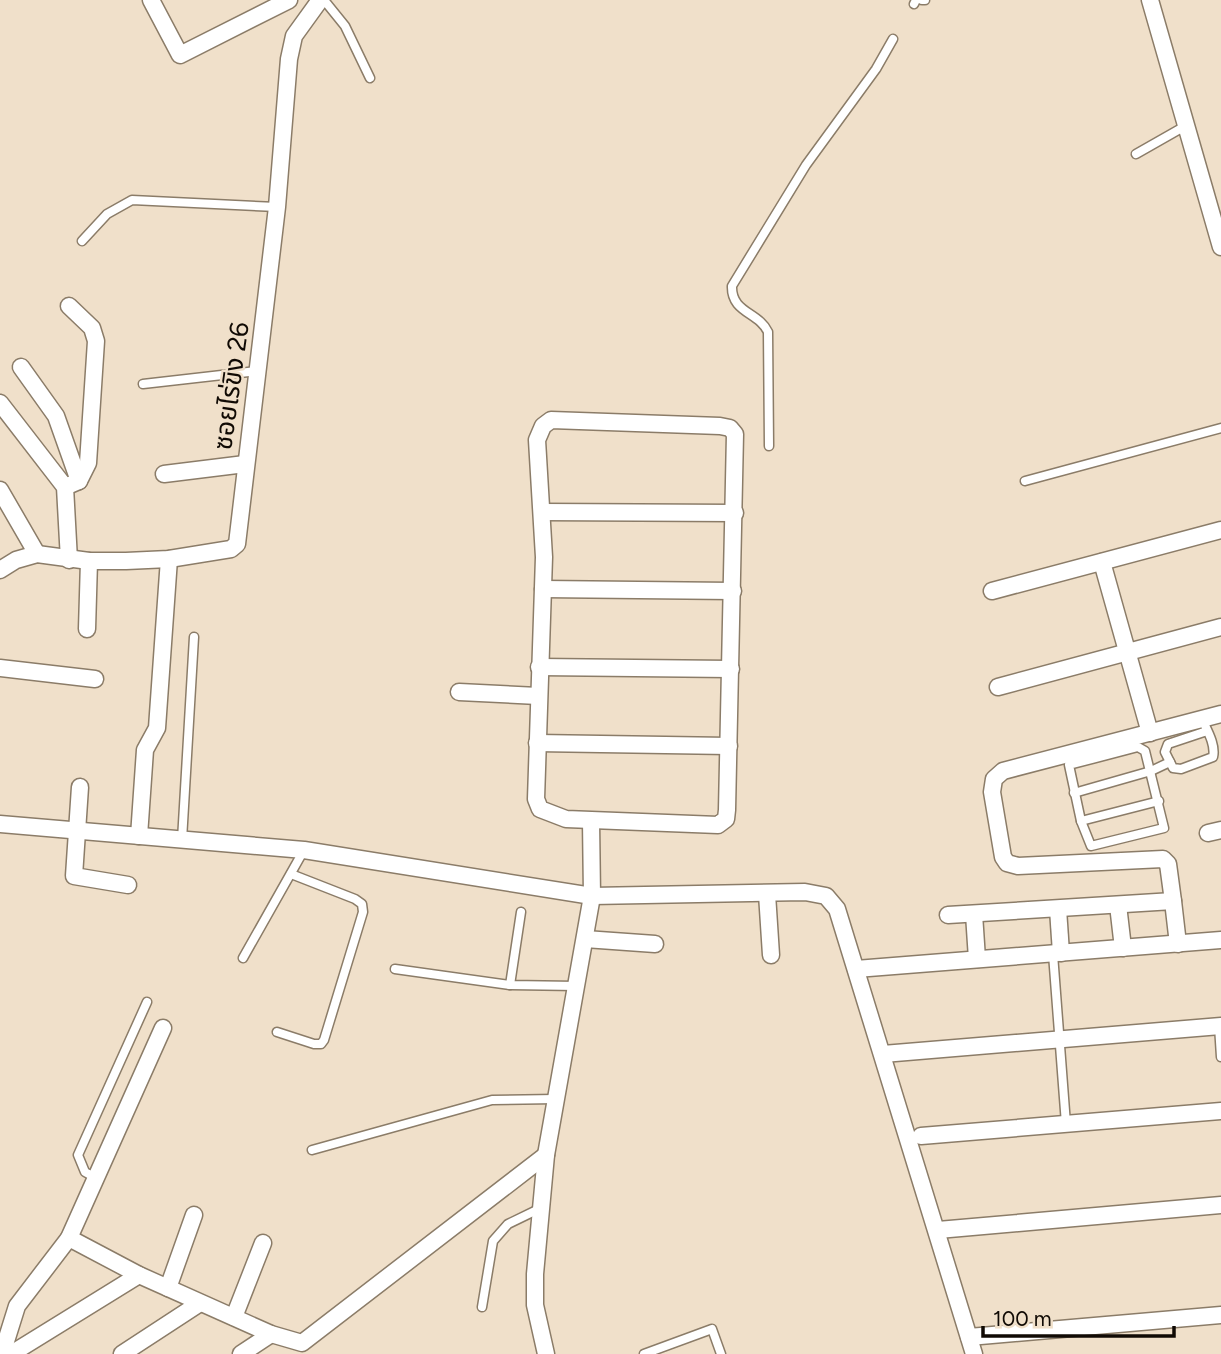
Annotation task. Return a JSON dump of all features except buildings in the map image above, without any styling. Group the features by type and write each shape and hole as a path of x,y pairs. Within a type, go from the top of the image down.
{"street":[{"path":"158,2 180,54 289,0"},
{"name":"ซอยไร่ขิง 26","path":"37,554 89,561 169,559 231,549 237,544 277,207 289,58 294,36 322,0"},
{"path":"1150,0 1221,247"},
{"path":"69,306 92,328 96,341 90,453 72,484"},
{"path":"21,367 56,416 72,484 69,560"},
{"path":"0,403 72,484"},
{"path":"551,420 730,428 735,434 726,819 718,825 566,819 540,809 536,799 542,512 537,440 543,426 551,420"},
{"path":"164,474 245,464"},
{"path":"0,490 37,554 16,560 0,570"},
{"path":"542,512 735,513"},
{"path":"992,592 1221,530"},
{"path":"139,836 145,750 157,727 169,559"},
{"path":"87,629 89,561"},
{"path":"1102,562 1150,733"},
{"path":"542,589 733,591"},
{"path":"998,687 1221,627"},
{"path":"539,667 731,669"},
{"path":"0,668 95,679"},
{"path":"459,692 538,696"},
{"path":"1178,944 1168,864 1163,859 1018,866 1007,863 1003,857 992,792 994,779 1003,771 1150,733 1205,725 1221,714"},
{"path":"537,743 729,746"},
{"path":"80,787 74,876 128,885"},
{"path":"546,1354 535,1306 541,1208 546,1156 592,895 591,821"},
{"path":"0,824 304,850 592,895 805,892 826,896 837,909 974,1354"},
{"path":"767,894 771,955"},
{"path":"948,915 1173,901"},
{"path":"1118,905 1123,948"},
{"path":"1057,953 1058,909"},
{"path":"974,914 977,960"},
{"path":"585,939 654,944"},
{"path":"856,969 1221,940"},
{"path":"883,1054 1220,1026"},
{"path":"2,1354 18,1306 69,1238 163,1028"},
{"path":"921,1136 1221,1111"},
{"path":"69,1238 139,1275 271,1335 293,1342 309,1339 546,1156"},
{"path":"938,1230 1221,1205"},
{"path":"168,1288 194,1215"},
{"path":"234,1317 263,1243"},
{"path":"12,1354 139,1275"},
{"path":"122,1354 200,1303"},
{"path":"969,1337 1221,1315"},
{"path":"241,1354 271,1335"}],"lane":[{"path":"322,0 345,26 370,78"},
{"path":"769,446 768,332 764,324 736,305 732,298 732,286 806,165 876,69 893,40"},
{"path":"1136,154 1187,125"},
{"path":"82,241 107,214 132,200 277,207"},
{"path":"143,384 257,371"},
{"path":"1025,481 1221,428"},
{"path":"182,840 194,637"},
{"path":"1205,725 1213,757 1181,769 1173,768 1165,752 1168,744 1205,725"},
{"path":"1139,747 1143,748 1151,771 1164,823 1161,831 1091,846 1081,821 1068,770 1072,763 1139,747"},
{"path":"1074,793 1151,771 1170,762"},
{"path":"1081,821 1159,801"},
{"path":"243,958 304,850"},
{"path":"277,1032 314,1044 321,1044 324,1040 363,912 362,904 355,899 291,874"},
{"path":"510,985 521,912"},
{"path":"1057,953 1058,1040 1066,1124"},
{"path":"396,969 510,985 578,986"},
{"path":"96,1178 85,1172 78,1155 147,1002"},
{"path":"1220,1026 1221,1057"},
{"path":"312,1150 492,1100 556,1099"},
{"path":"482,1307 493,1241 508,1224 541,1208"},
{"path":"643,1354 712,1329 721,1354"}]}
